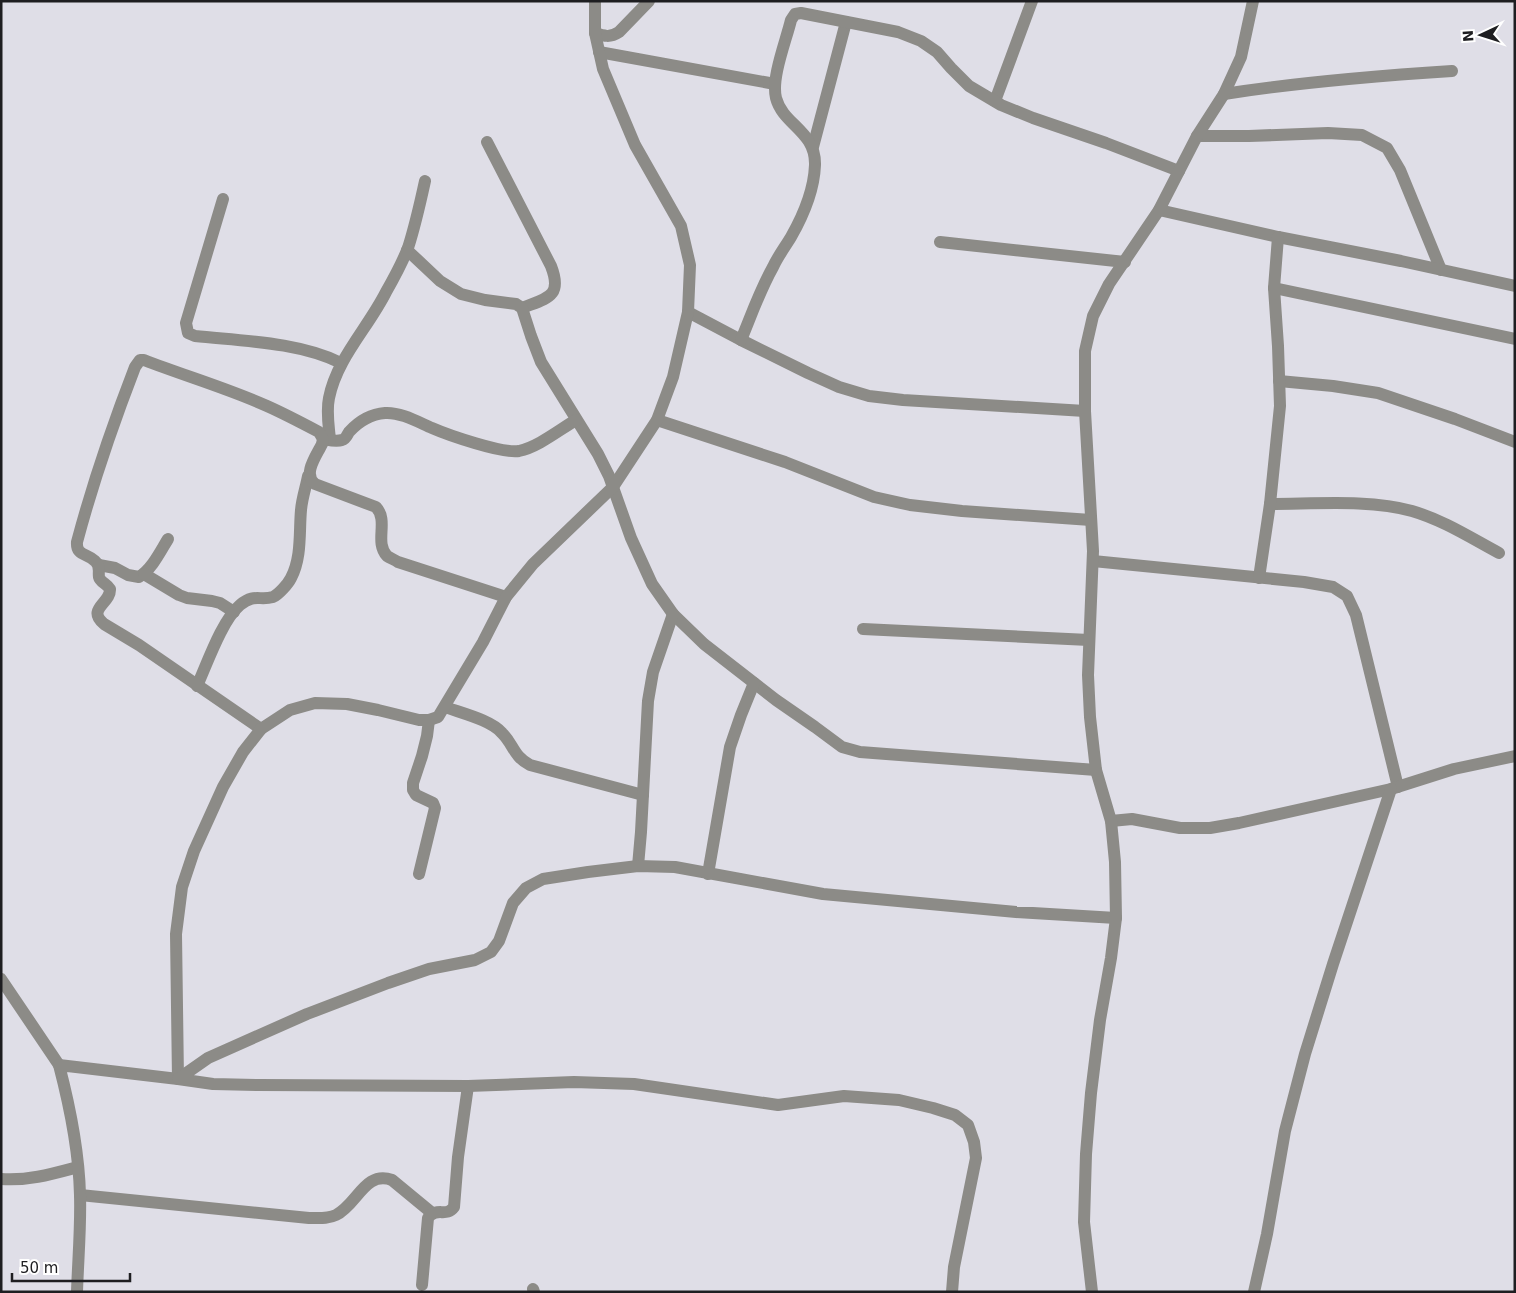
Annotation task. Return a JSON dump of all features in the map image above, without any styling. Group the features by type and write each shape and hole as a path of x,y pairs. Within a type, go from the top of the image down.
{"street":[{"path":"178,1079 176,934 182,887 194,850 223,787 243,752 261,729 290,710 315,703 347,704 419,720 429,720 438,717 483,642 506,596 533,564 613,488 657,420 673,377 688,312 690,265 681,226 635,145 603,69 595,33 595,1"},
{"path":"595,33 613,36 649,1"},
{"path":"995,101 1032,1"},
{"path":"1092,1292 1084,1222 1086,1154 1100,1020 1116,918 1115,862 1111,820 1096,770 1090,717 1088,675 1092,561 1085,411 1085,351 1093,316 1109,284 1159,210 1197,136 1224,94 1241,57 1253,1"},
{"path":"740,340 773,266 792,236 806,208 816,164 813,147 802,131 780,108 776,97 775,84 794,14 801,13 898,32 921,41 937,52 969,86 995,101 1033,118 1179,171"},
{"path":"813,147 846,22"},
{"path":"599,52 775,84"},
{"path":"1224,94 1364,76 1452,71"},
{"path":"1197,136 1336,133 1362,135 1387,148 1400,170 1441,270"},
{"path":"487,142 555,276 554,292 546,298 522,308"},
{"path":"198,686 224,627 239,606 256,597 273,596 291,578 297,561 301,510 309,470 322,444 326,440 328,400 333,382 341,362 362,333 385,294 407,250 415,224 424,181"},
{"path":"223,199 186,323 188,333 195,336 311,350 341,362"},
{"path":"1159,210 1278,237 1515,286"},
{"path":"1259,578 1270,504 1280,406 1274,288 1278,237"},
{"path":"940,242 1125,262"},
{"path":"407,250 440,281 461,294 485,300 516,304 522,308 541,362 598,454 609,476 630,538 652,584 674,614 704,644 754,683 842,746 860,752 1096,770"},
{"path":"1274,288 1515,340"},
{"path":"688,312 740,340 840,387 869,396 903,400 1085,411"},
{"path":"168,539 144,574 139,577 134,577 115,568 99,565 76,548 111,430 135,366 140,360 229,390 268,406 319,432 326,440 341,440 359,423 372,415 387,413 401,416 438,431 510,452 530,448 576,420"},
{"path":"1279,380 1334,386 1378,394 1447,416 1515,442"},
{"path":"657,420 785,462 874,497 910,505 962,511 1091,520"},
{"path":"308,476 310,481 315,484 376,507 382,519 382,546 388,556 398,562 506,596"},
{"path":"1270,504 1386,505 1413,511 1442,523 1499,553"},
{"path":"1092,561 1304,582 1333,587 1347,596 1356,615 1394,788 1333,964 1300,1074 1285,1131 1267,1234 1254,1292"},
{"path":"99,565 99,576 102,581 108,584 111,592 98,610 99,620 139,645 261,729"},
{"path":"144,574 187,598 220,603 234,612"},
{"path":"638,866 648,701 653,672 674,614"},
{"path":"863,629 1089,640"},
{"path":"708,874 730,747 754,683"},
{"path":"445,707 488,723 501,732 521,760 530,765 643,795"},
{"path":"419,874 435,808 433,803 416,794 413,790 413,783 424,750 429,720"},
{"path":"1111,820 1132,818 1180,828 1210,828 1394,788 1454,769 1515,756"},
{"path":"178,1079 208,1058 307,1014 429,969 475,960 491,952 499,941 513,903 526,888 542,879 638,866 675,867 823,894 1016,912 1116,918"},
{"path":"1,979 59,1065 67,1096 75,1141 80,1195 77,1292"},
{"path":"59,1065 222,1084 468,1086 574,1082 634,1084 778,1105 851,1096 899,1100 933,1108 955,1115 968,1126 974,1142 976,1158 954,1266 952,1292"},
{"path":"422,1285 428,1218 432,1213 451,1211 454,1207 458,1157 468,1086"},
{"path":"1,1179 18,1180 40,1177 78,1167"},
{"path":"80,1195 325,1218 337,1214 348,1206 376,1178 384,1177 392,1180 432,1213"}]}
